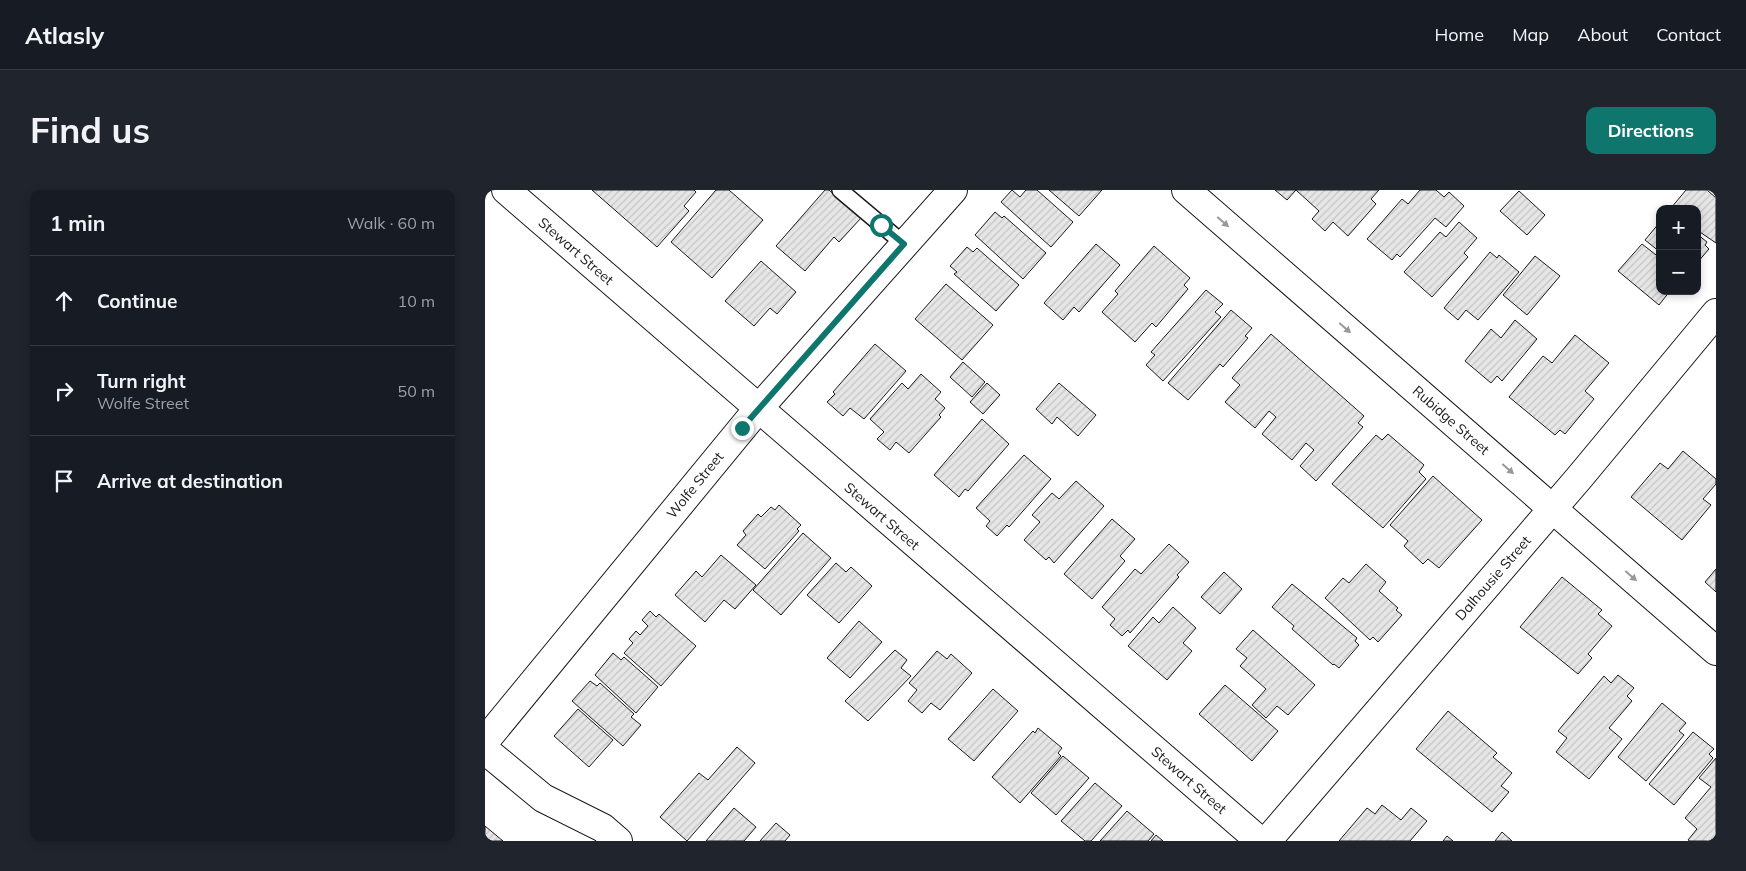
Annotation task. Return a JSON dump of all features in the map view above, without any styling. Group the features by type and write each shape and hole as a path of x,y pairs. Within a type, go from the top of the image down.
{"street":[{"name":"Stewart Street","path":"505,190 1260,841"},
{"name":"Wolfe Street","path":"485,740 758,409 953,190"},
{"name":"Rubidge Street","path":"1186,190 1716,651"},
{"name":"Dalhousie Street","path":"1267,841 1553,508 1716,313"},
{"path":"485,750 543,798 603,828 618,841"}],"lane":[{"path":"840,190 904,244"}],"building":[{"path":"592,190 694,190 696,192 684,206 689,211 657,247"},
{"path":"716,190 729,190 763,220 712,278 671,242"},
{"path":"825,190 829,190 861,218 839,242 834,237 805,271 776,246"},
{"path":"1012,190 1020,197 1026,190 1037,190 1073,222 1051,247 1001,202"},
{"path":"1049,190 1102,190 1079,216"},
{"path":"1275,190 1296,190 1287,200"},
{"path":"1296,190 1379,190 1371,199 1376,204 1348,236 1333,222 1325,231 1312,219 1319,211"},
{"path":"1420,190 1436,190 1444,197 1449,192 1464,206 1446,227 1435,218 1400,257 1397,254 1392,260 1367,239 1402,199 1408,204"},
{"path":"1686,190 1707,190 1716,198 1716,243 1701,233 1701,205 1674,205"},
{"path":"1519,191 1545,215 1527,235 1500,211"},
{"path":"995,212 1002,218 1004,216 1046,253 1023,279 975,235"},
{"path":"1459,222 1477,238 1464,253 1468,257 1432,297 1404,272 1440,232 1446,237"},
{"path":"1656,227 1656,249 1645,240"},
{"path":"1701,237 1707,242 1705,245 1709,249 1701,258"},
{"path":"1096,244 1120,265 1079,312 1074,307 1063,320 1044,303"},
{"path":"1642,244 1656,255 1656,295 1667,295 1659,305 1618,271"},
{"path":"1154,246 1190,278 1184,285 1188,289 1156,327 1152,323 1135,342 1102,312 1118,294 1115,291"},
{"path":"967,247 973,252 977,248 1019,285 996,311 954,274 957,272 950,266"},
{"path":"1490,252 1497,258 1499,255 1519,272 1478,320 1466,310 1458,320 1444,308"},
{"path":"1535,256 1560,276 1527,315 1503,295"},
{"path":"761,261 796,292 777,314 770,308 754,326 725,301"},
{"path":"946,284 993,325 962,360 915,319"},
{"path":"1206,290 1223,304 1215,312 1221,317 1163,381 1146,365 1155,355 1151,352"},
{"path":"1231,310 1252,328 1245,336 1248,338 1223,367 1220,364 1188,400 1168,383"},
{"path":"1515,320 1537,339 1502,381 1497,376 1491,383 1465,361 1491,329 1501,338"},
{"path":"1271,334 1364,416 1358,423 1363,427 1316,481 1300,466 1314,450 1306,443 1292,460 1262,434 1276,417 1269,411 1255,428 1225,402 1240,385 1232,378"},
{"path":"1575,335 1609,363 1585,391 1594,399 1565,434 1560,430 1555,435 1509,397 1543,356 1552,363"},
{"path":"875,344 906,371 864,419 850,408 843,416 827,402 835,394 833,392"},
{"path":"963,362 985,382 972,397 950,377"},
{"path":"921,374 941,392 935,399 945,408 939,415 941,417 909,453 896,442 890,450 877,439 884,432 870,419 902,383 908,389"},
{"path":"987,383 1000,395 983,414 970,402"},
{"path":"1059,383 1096,415 1078,436 1057,417 1052,424 1036,409"},
{"path":"982,419 1009,444 968,491 965,489 959,497 934,475"},
{"path":"1388,434 1424,465 1419,472 1426,479 1383,528 1332,484 1376,435 1382,440"},
{"path":"1683,451 1716,479 1716,484 1703,499 1711,505 1682,540 1631,497 1660,463 1668,469"},
{"path":"1024,455 1051,479 1009,527 1007,525 997,536 986,526 990,521 976,508"},
{"path":"1433,476 1482,520 1439,568 1428,559 1423,564 1404,546 1408,541 1390,525"},
{"path":"1076,481 1104,506 1054,563 1049,557 1046,560 1024,540 1040,522 1032,515 1052,493 1059,499"},
{"path":"779,505 801,525 797,529 799,531 765,569 737,545 746,535 743,531 758,514 761,517 771,507 775,510"},
{"path":"1112,519 1135,539 1120,556 1125,561 1092,599 1064,574"},
{"path":"803,533 831,558 781,615 753,590"},
{"path":"1169,544 1189,562 1177,575 1179,577 1130,633 1128,630 1122,636 1110,625 1115,619 1102,607 1135,569 1141,574"},
{"path":"721,555 756,585 735,609 724,600 705,622 675,595 696,571 702,577"},
{"path":"836,563 846,572 851,567 872,586 839,623 807,595"},
{"path":"1366,564 1386,582 1379,591 1398,608 1396,610 1402,615 1378,642 1373,637 1370,640 1325,598 1343,578 1349,583"},
{"path":"1716,569 1716,592 1705,582"},
{"path":"1224,572 1242,589 1220,614 1201,597"},
{"path":"1562,577 1602,610 1598,614 1612,626 1588,654 1592,658 1578,674 1520,627"},
{"path":"1292,584 1357,638 1355,641 1359,645 1339,668 1333,665 1292,629 1294,626 1272,607"},
{"path":"1173,607 1196,628 1183,643 1192,651 1167,680 1128,646 1153,617 1159,623"},
{"path":"650,611 656,617 659,614 696,646 661,686 624,653 633,643 629,639 636,631 640,635 648,626 642,620"},
{"path":"859,621 882,642 850,678 827,658"},
{"path":"1253,630 1315,685 1288,715 1277,706 1266,718 1252,705 1266,689 1240,666 1247,658 1236,649"},
{"path":"895,650 907,660 901,668 911,676 868,721 845,701"},
{"path":"937,651 947,659 951,654 972,673 940,710 931,703 922,713 908,701 917,690 909,683"},
{"path":"613,653 621,660 624,657 658,687 636,713 595,675"},
{"path":"1618,675 1634,688 1627,696 1632,701 1609,728 1622,739 1589,779 1556,752 1567,738 1558,731 1604,676 1611,683"},
{"path":"590,681 597,686 600,683 634,714 631,717 641,725 623,746 572,701"},
{"path":"1225,685 1278,731 1252,761 1199,714"},
{"path":"993,689 1018,711 974,761 948,739"},
{"path":"1662,703 1686,723 1679,731 1684,735 1646,781 1618,757"},
{"path":"578,709 613,740 589,767 554,736"},
{"path":"1448,711 1497,753 1493,757 1512,773 1501,786 1509,792 1492,812 1416,749"},
{"path":"1038,728 1062,748 1058,753 1061,756 1020,803 992,777 1033,731 1035,733"},
{"path":"1693,732 1714,749 1709,754 1713,758 1674,805 1649,784"},
{"path":"737,747 755,763 687,841 660,817 699,773 708,780"},
{"path":"1063,756 1089,778 1056,815 1031,793"},
{"path":"1716,758 1716,841 1690,841 1688,840 1697,829 1685,818 1711,787 1699,778"},
{"path":"1095,783 1122,806 1091,841 1085,841 1061,821"},
{"path":"1382,805 1401,820 1411,808 1427,821 1410,841 1339,841 1367,808 1375,814"},
{"path":"734,808 756,827 744,841 706,841"},
{"path":"1127,811 1154,834 1148,841 1100,841"},
{"path":"776,823 790,835 785,841 760,841"},
{"path":"485,826 503,841 485,841"},
{"path":"1502,832 1512,841 1495,841"},
{"path":"1156,835 1163,841 1151,841"},
{"path":"1447,836 1453,841 1443,841"}],"route":[{"path":"742,428 904,244 881,225"}]}
